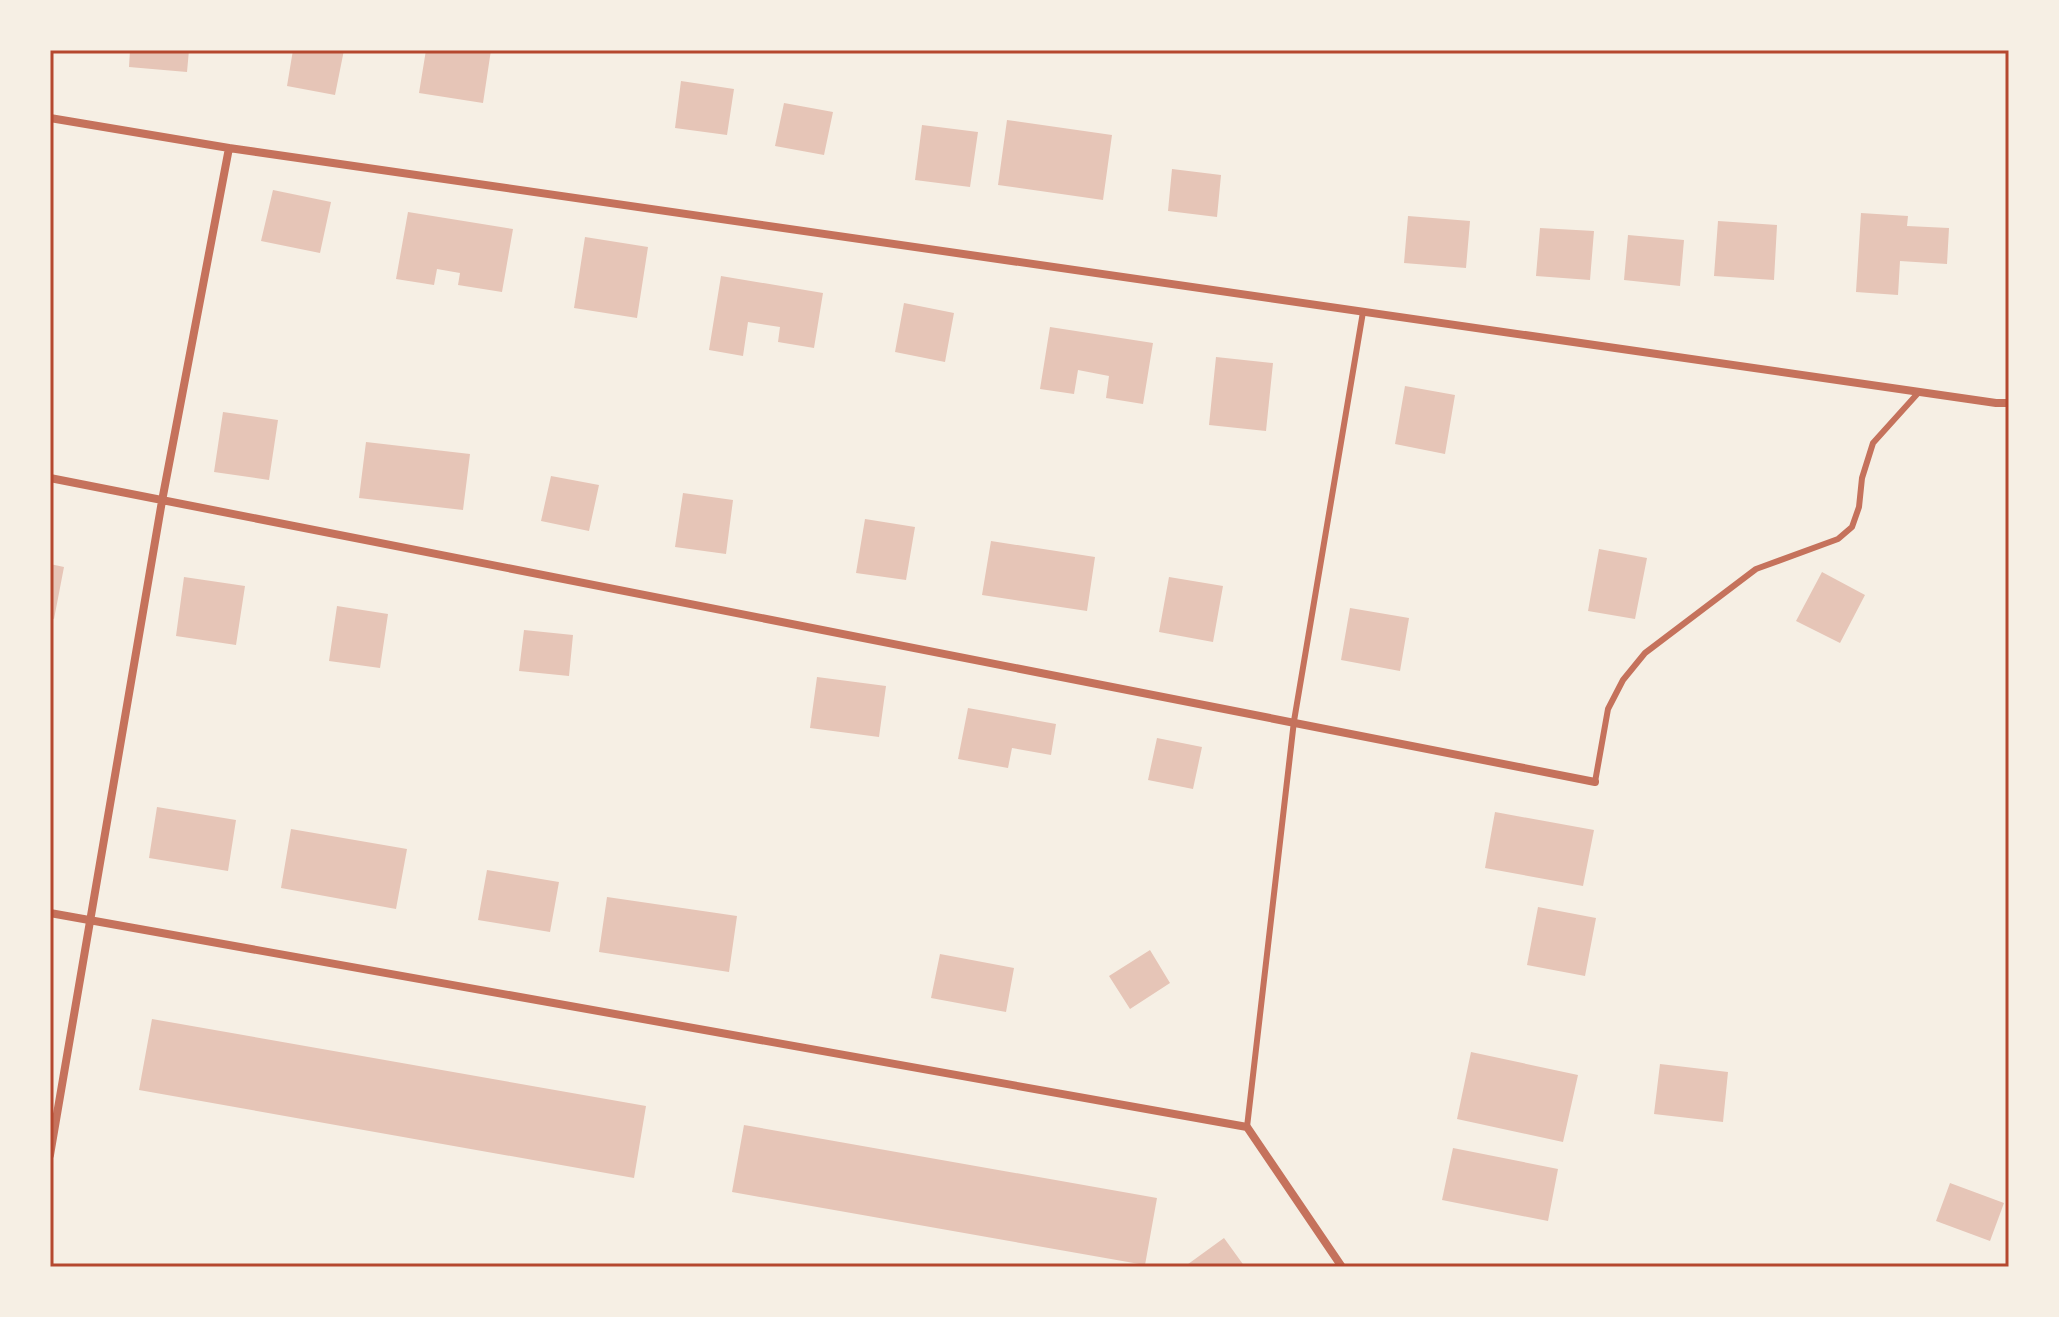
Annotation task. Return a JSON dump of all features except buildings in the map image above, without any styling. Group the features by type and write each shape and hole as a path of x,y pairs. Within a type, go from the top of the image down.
{"street":[{"path":"50,118 229,148 2009,403"},
{"path":"50,1155 162,501 229,148"},
{"path":"50,478 1595,782"},
{"path":"50,913 1247,1127 1342,1267"}],"lane":[{"path":"1247,1127 1294,721 1363,312"},
{"path":"1595,782 1608,709 1623,680 1645,653 1756,569 1838,539 1852,527 1873,443 1919,392"}]}
